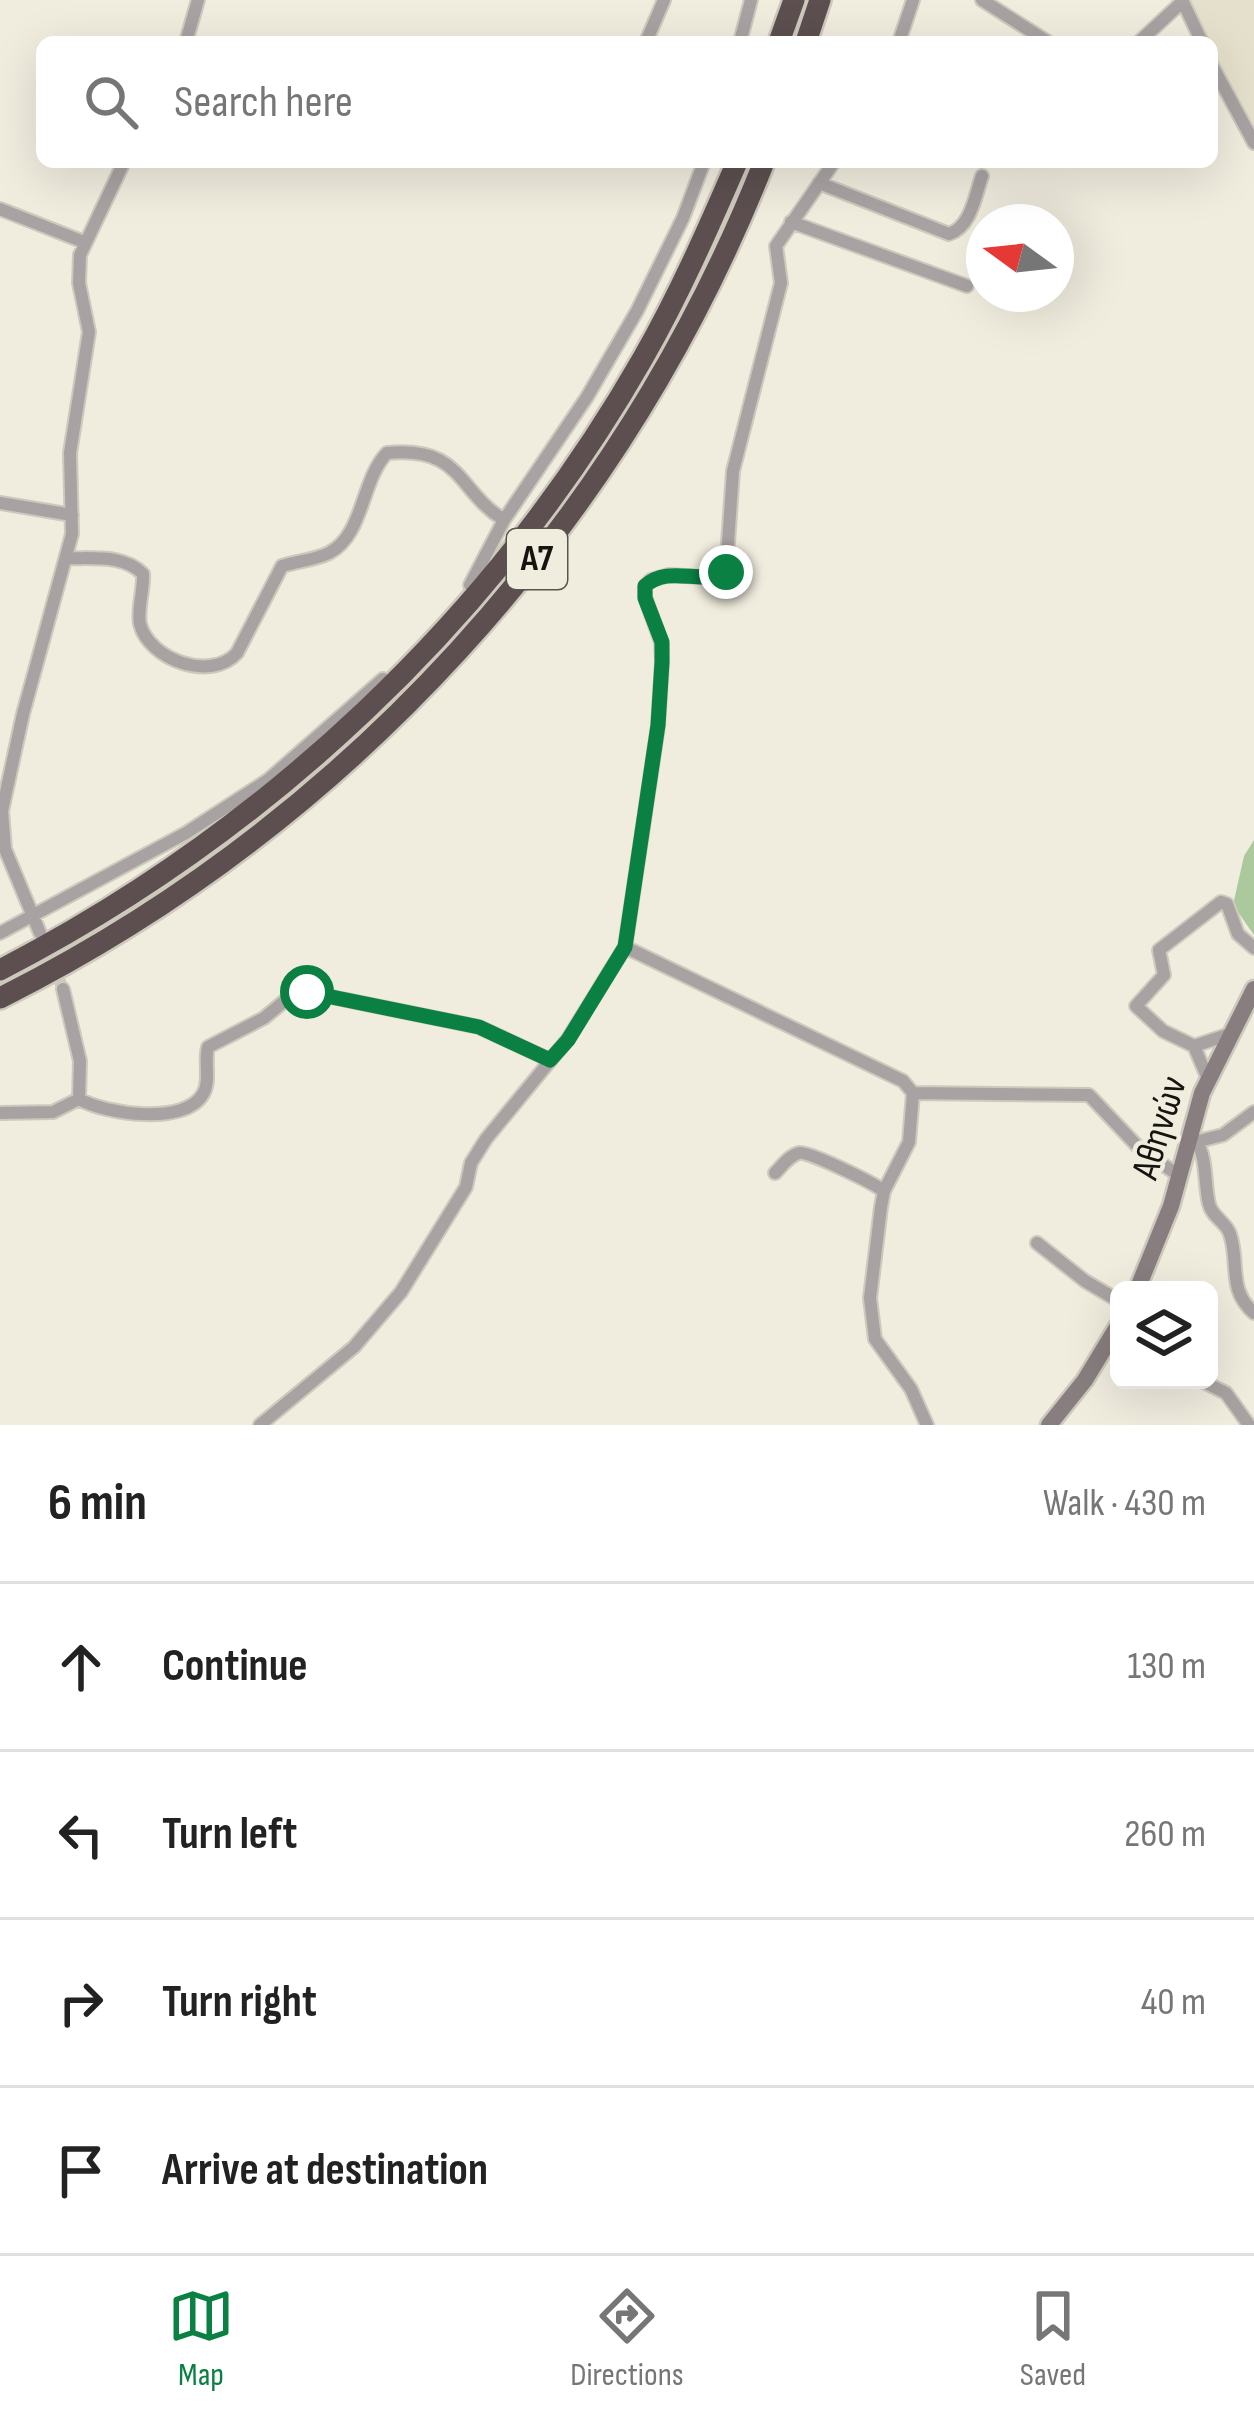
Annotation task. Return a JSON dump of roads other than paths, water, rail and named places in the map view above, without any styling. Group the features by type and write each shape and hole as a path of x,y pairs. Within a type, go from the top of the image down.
{"highway":[{"path":"781,36 794,0"},
{"path":"808,36 820,0"},
{"name":"Α7","path":"0,970 115,907 236,823 367,708 448,625 538,516 613,407 668,312 734,168"},
{"name":"Α7","path":"0,998 126,930 254,841 386,725 467,642 571,514 654,388 719,265 761,168"}],"main road":[{"name":"Αθηνών","path":"1141,1281 1166,1223 1208,1079 1254,989"},
{"path":"1049,1425 1110,1339"}],"street":[{"path":"188,36 198,0"},
{"path":"649,36 664,0"},
{"path":"742,36 752,0"},
{"path":"901,36 913,0"},
{"path":"982,0 1039,36"},
{"path":"1145,36 1182,0 1199,36"},
{"path":"1218,76 1254,143"},
{"path":"40,933 5,849 2,811 66,559 72,515 70,454 89,332 78,269 85,242 121,168"},
{"path":"0,933 186,832 268,780 447,614 480,571 504,520 637,311 702,168"},
{"path":"260,1425 354,1347 401,1292 466,1187 478,1151 568,1040 625,947 658,725 662,662 662,642 645,586 668,575 717,578 726,572 733,471 779,292 776,246 830,168"},
{"path":"819,183 949,234 965,222 982,176"},
{"path":"0,209 85,242"},
{"path":"791,222 966,286"},
{"path":"66,559 134,565 143,574 140,623 151,640 184,665 207,668 229,662 237,653 283,566 334,551 346,539 374,466 387,453 412,451 439,460 459,473 504,520"},
{"path":"0,502 72,515"},
{"path":"1208,1079 1194,1046 1163,1031 1136,1006 1164,975 1160,950 1221,902 1227,904 1238,934 1254,948"},
{"path":"625,947 903,1081 913,1093 909,1142 884,1191 870,1298 875,1339 901,1374 927,1425"},
{"path":"63,989 80,1060 79,1099"},
{"path":"79,1099 107,1112 173,1113 193,1104 203,1096 208,1048 264,1018 293,994 307,992 479,1027 550,1060"},
{"path":"1194,1046 1230,1034"},
{"path":"913,1093 1089,1095 1141,1150 1180,1176"},
{"path":"0,1112 53,1112 79,1099"},
{"path":"1254,1112 1223,1135 1194,1137 1209,1207 1228,1229 1234,1283 1254,1312"},
{"path":"775,1173 803,1153 861,1176 884,1191"},
{"path":"1037,1243 1110,1296"},
{"path":"1214,1389 1232,1400 1249,1425"}],"tunnel":[{"path":"43,940 63,989"}]}
